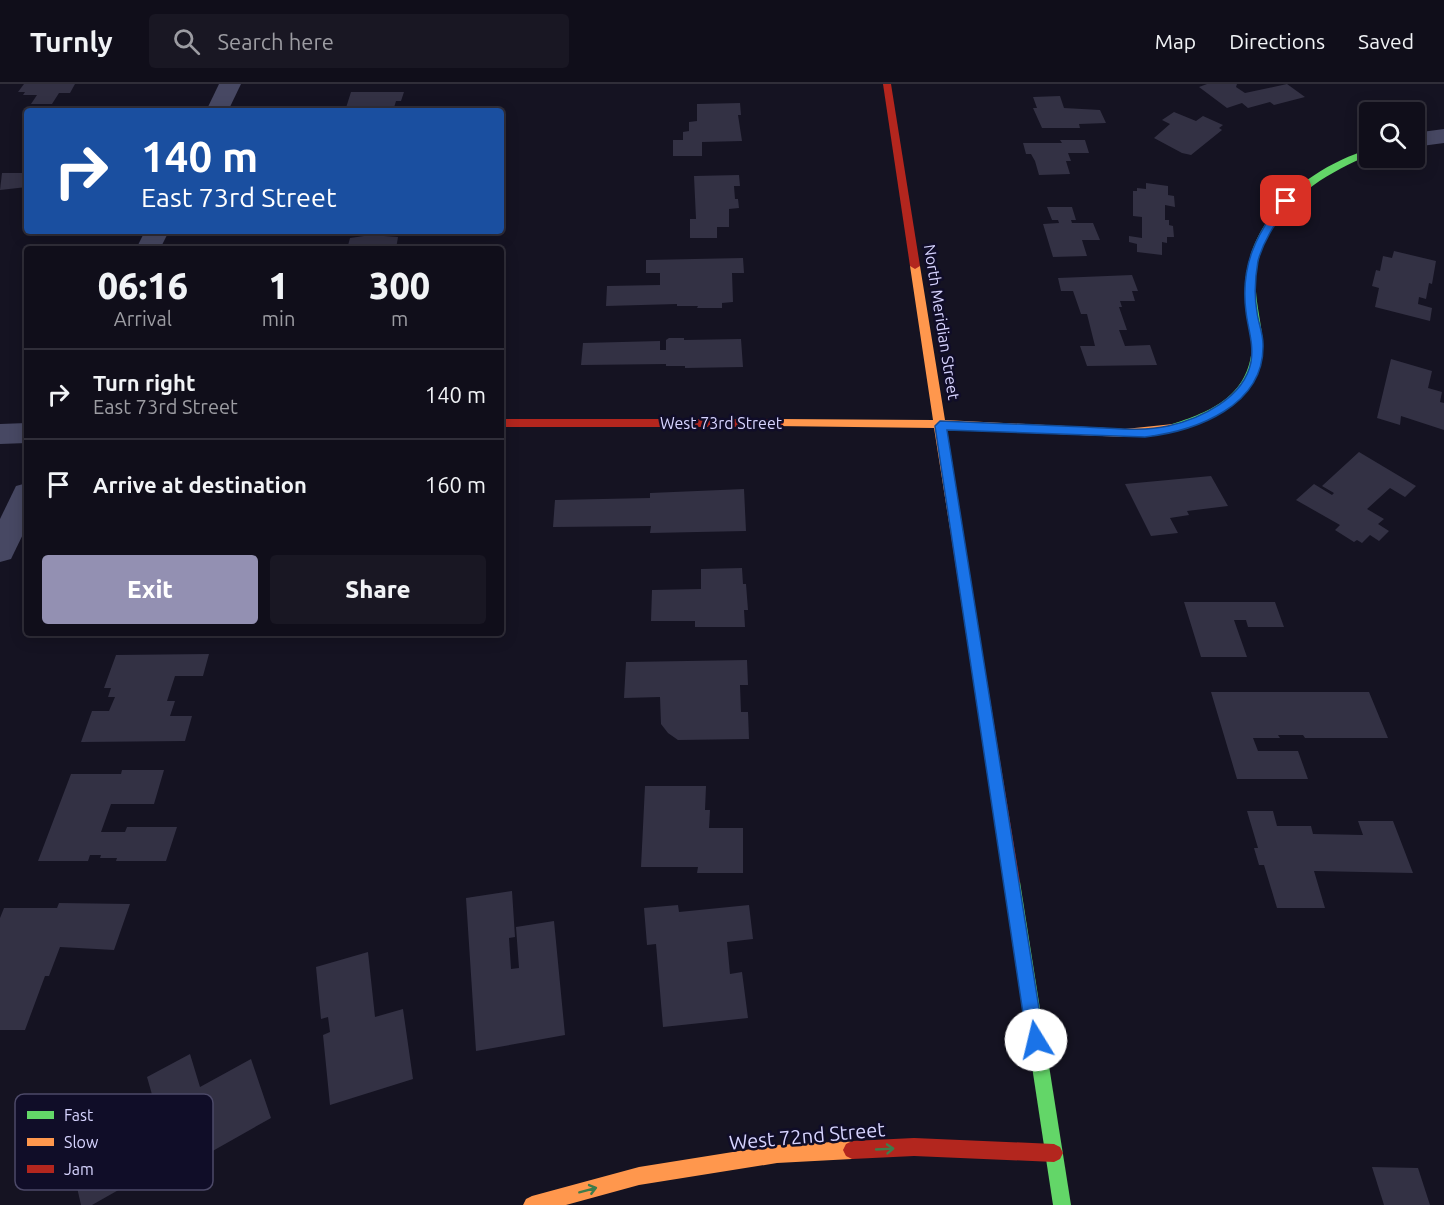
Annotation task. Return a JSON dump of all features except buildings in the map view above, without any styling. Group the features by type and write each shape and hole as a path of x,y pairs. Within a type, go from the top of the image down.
{"street":[{"path":"218,108 230,84"},
{"name":"North Meridian Street","path":"887,84 1062,1205"},
{"path":"1425,139 1444,136"},
{"name":"West 73rd Street","path":"504,423 913,423 940,426 1145,433 1194,423 1227,405 1241,392 1256,364 1257,342 1251,311 1250,284 1256,249 1265,230 1286,201 1310,180 1359,157"},
{"path":"0,434 24,433"},
{"path":"0,550 24,500"},
{"name":"West 72nd Street","path":"532,1205 639,1176 777,1154 914,1147 1054,1153"}],"traffic: fast":[{"path":"1173,428 1220,410 1243,389 1256,360 1257,342 1250,287 1253,262 1261,239 1273,219 1306,185 1326,172 1359,156"},
{"path":"1012,882 1062,1205"}],"traffic: slow":[{"path":"915,266 956,529"},
{"path":"778,423 913,423 1125,433 1173,428"},
{"path":"532,1205 639,1176 777,1154 852,1150"}],"traffic: jam":[{"path":"887,84 915,266"},
{"path":"504,423 778,423"},
{"path":"956,529 1012,882"},
{"path":"852,1150 914,1147 1054,1153"}],"route":[{"path":"1036,1040 940,426 1145,433 1194,423 1227,405 1241,392 1256,364 1257,342 1250,303 1254,260 1265,230 1286,201"}]}
